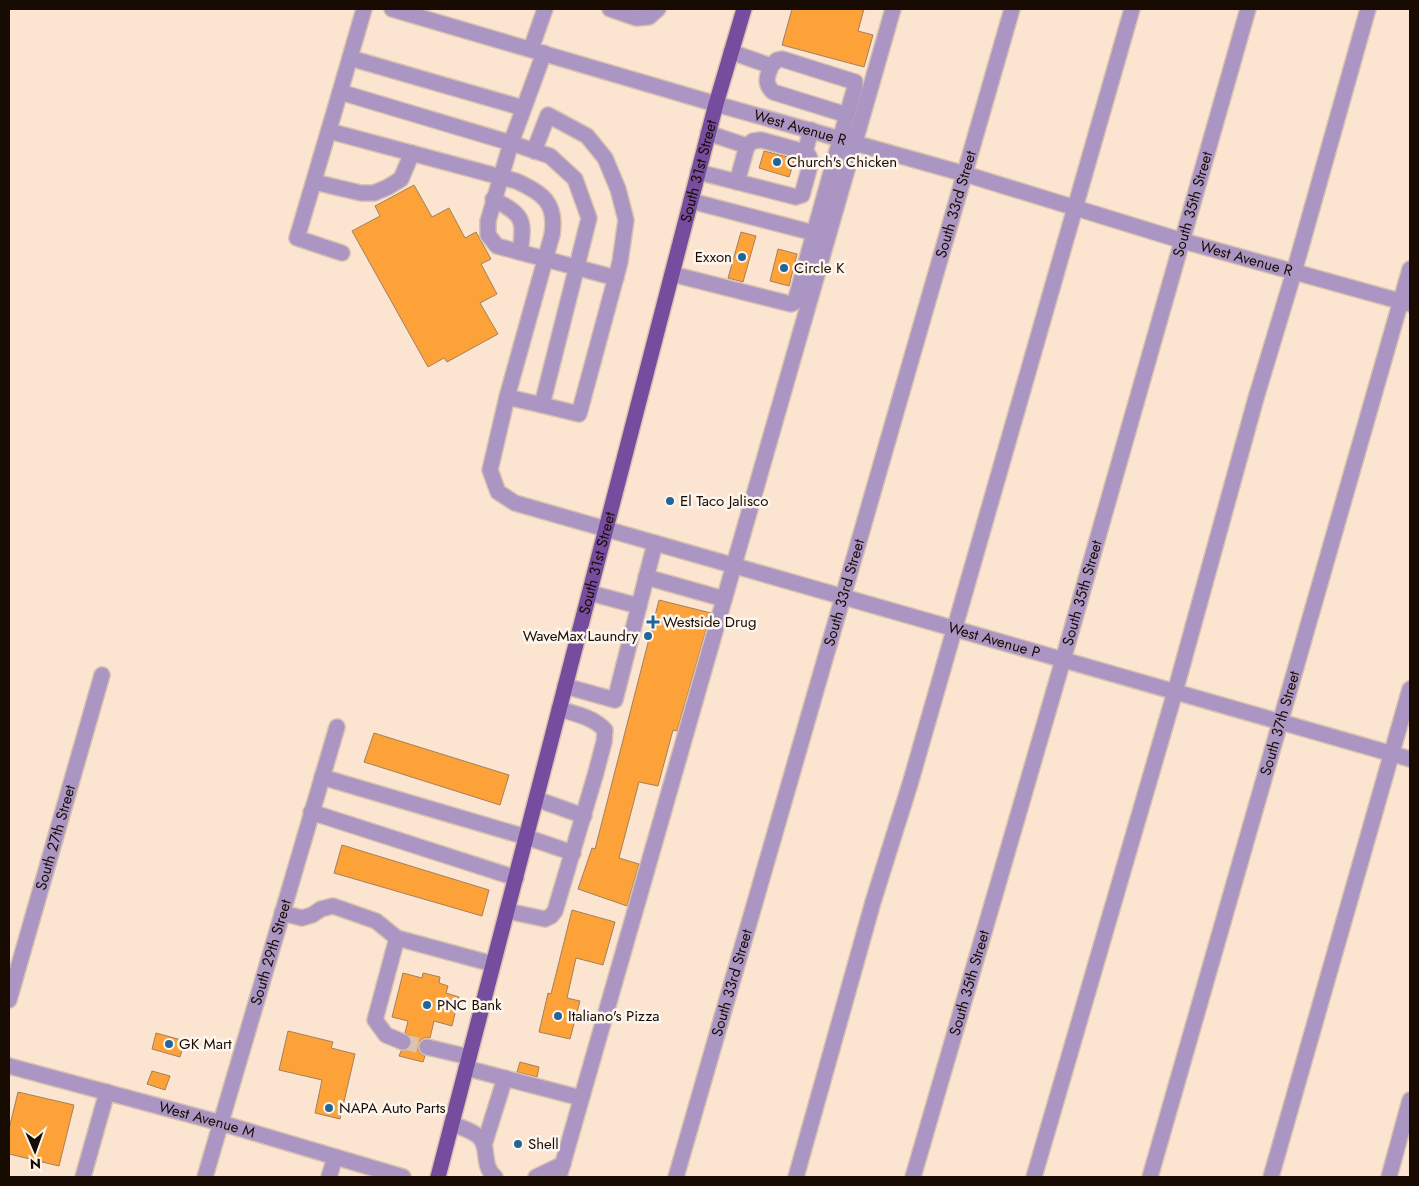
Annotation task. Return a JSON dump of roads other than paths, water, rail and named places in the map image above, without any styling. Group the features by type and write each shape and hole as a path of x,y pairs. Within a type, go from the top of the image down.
{"main road":[{"name":"South 31st Street","path":"438,1177 708,133 744,9"}],"street":[{"path":"342,253 297,238 364,9"},
{"name":"West Avenue R","path":"392,9 716,104 965,174 1183,241 1406,303"},
{"path":"545,9 523,108 493,199 488,221 488,234 497,246 616,278"},
{"path":"610,9 636,18 649,17 658,9"},
{"path":"672,274 791,304 795,302 814,233 893,9"},
{"name":"South 33rd Street","path":"676,1177 1012,9"},
{"path":"796,1177 873,902 910,784 1132,9"},
{"name":"South 35th Street","path":"913,1177 1063,660 1248,9"},
{"path":"1034,1177 1175,692 1256,398 1294,272 1368,9"},
{"path":"731,52 771,66"},
{"path":"350,58 523,108"},
{"path":"536,1177 561,1170 827,237 848,141 848,115 855,82 782,59 777,60 771,66 766,80 773,92 848,115"},
{"path":"340,92 550,156 575,178 589,218 542,405"},
{"path":"507,397 579,414 620,262 626,220 618,189 605,158 587,136 548,115 534,151"},
{"path":"805,152 811,130"},
{"name":"West Avenue P","path":"329,131 516,181 541,194 550,204 554,224 507,397 490,470 498,492 515,503 1410,759"},
{"path":"708,133 747,146"},
{"path":"698,172 737,182 796,197 802,195 811,162 810,156 805,152 761,140 753,141 747,146 737,182"},
{"path":"314,182 361,193 374,193 401,179 412,153"},
{"path":"493,199 511,208 521,218 523,232 520,252"},
{"path":"691,201 814,233"},
{"name":"South 37th Street","path":"1150,1177 1280,723 1406,303 1410,270"},
{"path":"565,686 615,700 655,542"},
{"path":"646,577 724,599"},
{"path":"590,593 639,606"},
{"name":"South 27th Street","path":"9,1000 102,675"},
{"path":"1271,1177 1410,689"},
{"path":"507,911 545,918 551,916 556,911 604,742 605,730 598,723 560,710"},
{"name":"South 29th Street","path":"205,1177 337,727"},
{"path":"322,777 526,837 573,853"},
{"path":"536,798 584,816"},
{"path":"312,812 516,878"},
{"path":"282,913 302,918 312,915 321,909 333,906 376,921 396,938 493,964"},
{"path":"396,938 375,1020 386,1035 403,1042"},
{"path":"427,1047 505,1078 581,1098"},
{"name":"West Avenue M","path":"9,1066 221,1123 402,1177"},
{"path":"484,1145 505,1078"},
{"path":"83,1177 107,1092"},
{"path":"1389,1177 1410,1100"},
{"path":"452,1124 479,1136 484,1145 487,1167 495,1177"},
{"path":"329,1177 335,1157"}],"tunnel":[{"path":"403,1042 427,1047"}],"place":[{"name":"Church's Chicken","path":"777,162"},
{"name":"Exxon","path":"742,257"},
{"name":"Circle K","path":"784,268"},
{"name":"El Taco Jalisco","path":"670,501"},
{"name":"Westside Drug","path":"653,622"},
{"name":"WaveMax Laundry","path":"648,636"},
{"name":"PNC Bank","path":"427,1005"},
{"name":"Italiano's Pizza","path":"558,1016"},
{"name":"GK Mart","path":"169,1044"},
{"name":"NAPA Auto Parts","path":"329,1108"},
{"name":"Shell","path":"518,1144"}]}
